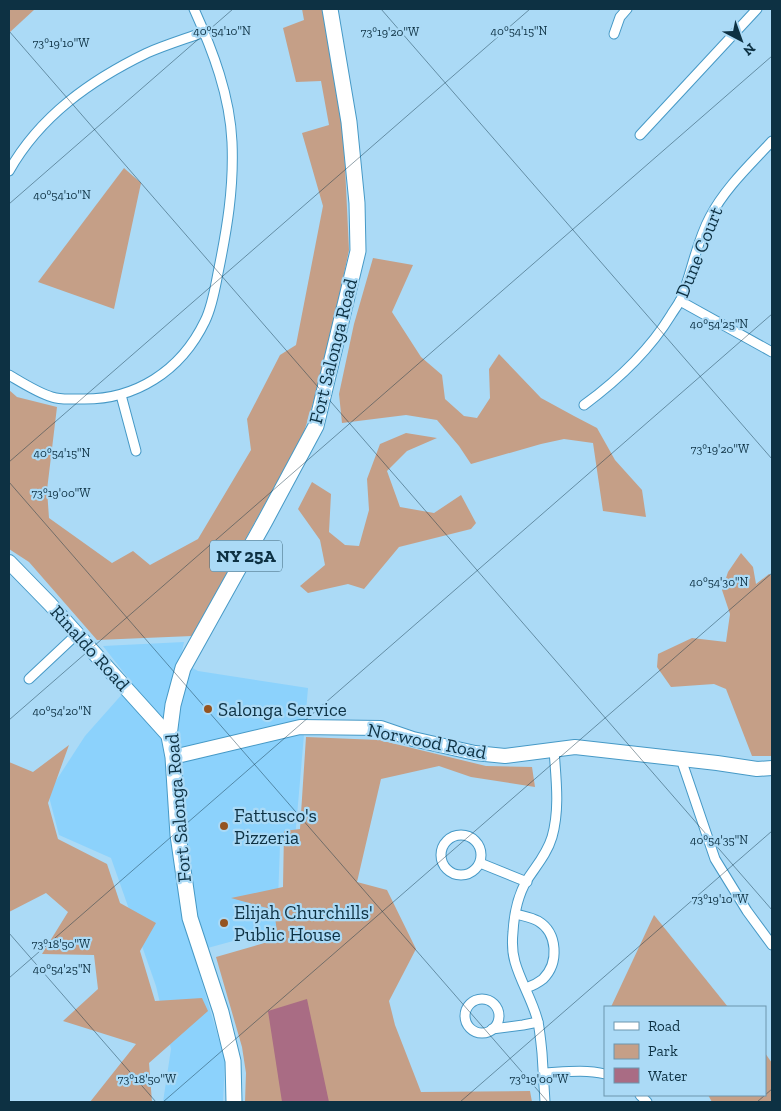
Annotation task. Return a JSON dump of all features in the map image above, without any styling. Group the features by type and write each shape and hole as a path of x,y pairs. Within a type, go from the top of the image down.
{"main road":[{"name":"Fort Salonga Road","path":"234,1102 233,1061 221,1012 190,918 178,834 173,757 169,736 173,705 184,668 316,426 358,251 357,203 349,122 330,9"}],"street":[{"path":"9,375 53,398 94,400 121,395 136,390 156,378 176,362 192,343 206,319 214,292 230,204 232,142 229,114 223,87 215,61 194,9"},
{"path":"614,34 620,17 627,9"},
{"path":"640,134 757,9"},
{"path":"9,171 30,140 50,118 78,93 109,73 148,53 204,32"},
{"name":"Dune Court","path":"584,405 624,372 646,350 666,324 680,301 698,246 710,218 722,197 772,141"},
{"path":"680,301 772,352"},
{"path":"121,395 136,451"},
{"name":"Rinaldo Road","path":"9,562 169,736"},
{"path":"29,679 77,634"},
{"name":"Norwood Road","path":"173,757 300,727 381,728 413,739 475,753 505,756 575,747 756,769 772,768"},
{"path":"545,1102 538,1022 526,988 519,975 512,946 513,929 520,897 552,838 556,795 554,750"},
{"path":"681,759 715,859 747,911 772,945"},
{"path":"458,835 470,837 476,840 482,851 480,863 470,873 456,875 445,867 442,861 442,847 452,837 458,835"},
{"path":"480,863 527,882"},
{"path":"516,914 539,922 548,930 554,942 555,952 548,972 534,985 526,988"},
{"path":"492,1029 538,1022"},
{"path":"544,1074 573,1071 604,1074"}],"shaded area":[{"path":"184,642 180,661 198,671 308,688 295,839 280,844 277,929 193,952 225,1060 223,1102 163,1102 171,1049 156,986 111,858 59,835 48,793 85,736 132,683 103,646"}],"green space":[{"path":"9,9 35,9 9,33"},
{"path":"302,9 322,9 343,125 349,250 324,368 303,435 192,636 97,640 29,562 9,549 9,390 17,397 57,407 47,490 49,518 112,563 133,551 150,565 198,539 251,450 247,419 280,355 296,345 323,206 302,133 329,125 321,81 296,82 283,28 304,20"},
{"path":"124,168 141,183 114,309 38,282"},
{"path":"373,258 413,265 392,312 421,357 442,375 445,399 464,416 477,418 490,398 489,369 499,354 541,398 597,428 615,460 642,490 646,517 603,511 593,443 564,439 471,464 459,446 437,420 406,415 342,423 339,394 354,324"},
{"path":"406,433 437,438 407,451 387,471 400,507 434,513 461,495 476,523 471,529 399,547 364,589 348,584 308,593 300,586 325,565 320,540 298,509 312,482 331,494 329,532 345,545 359,546 369,510 367,479 380,444"},
{"path":"741,553 753,567 756,584 769,574 772,576 772,756 752,756 726,689 714,684 671,687 657,667 658,654 692,638 726,642 730,614 722,590 728,572"},
{"path":"306,737 379,740 486,766 532,767 535,787 471,777 439,766 381,779 357,882 387,890 416,949 389,1001 395,1025 421,1092 530,1091 532,1102 245,1102 246,1073 242,1047 216,957 278,939 274,910 231,898 283,887 284,831 300,829"},
{"path":"69,745 48,803 58,839 107,864 120,903 156,923 140,951 155,1001 202,998 208,1011 149,1063 152,1102 90,1102 136,1044 63,1021 98,989 94,955 42,954 68,912 46,893 9,912 9,762 33,772"},
{"path":"654,915 727,1006 611,1006"},
{"path":"766,1054 772,1063 772,1102 712,1102 709,1096 766,1096"}],"water":[{"path":"307,999 329,1102 282,1102 268,1011"}],"place":[{"name":"Salonga Service","path":"208,709"},
{"name":"Fattusco's Pizzeria","path":"224,826"},
{"name":"Elijah Churchills' Public House","path":"224,923"}]}
